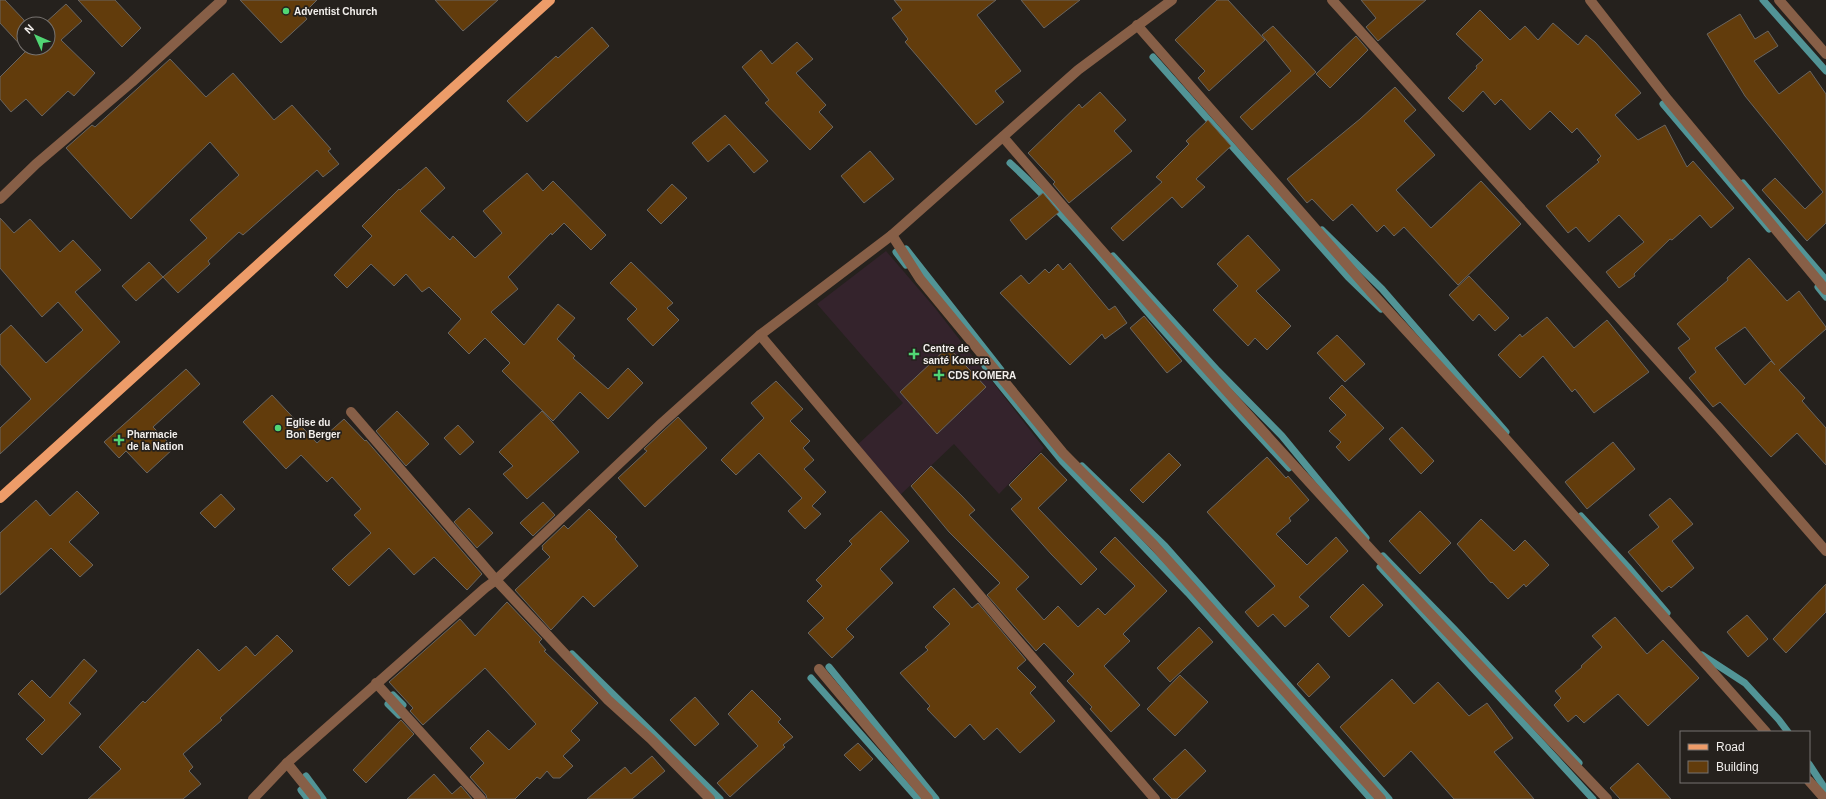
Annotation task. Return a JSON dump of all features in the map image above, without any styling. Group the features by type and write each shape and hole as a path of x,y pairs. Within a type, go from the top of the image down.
{"main road":[{"path":"0,498 550,0"}],"street":[{"path":"0,199 36,164 132,82 222,0"},
{"path":"253,799 287,763 376,683 496,580 662,423 760,334 892,235 1078,70 1172,0"},
{"path":"1332,0 1718,428 1826,551"},
{"path":"1590,0 1668,100 1826,290"},
{"path":"1779,0 1826,54"},
{"path":"1137,25 1370,291 1505,438 1765,731"},
{"path":"1003,138 1078,224 1359,536 1425,608 1607,799"},
{"path":"892,235 920,279 1063,453 1154,545 1381,799"},
{"path":"760,334 1006,628 1155,799"},
{"path":"351,412 496,580 608,700 651,738 710,799"},
{"path":"819,669 928,799"},
{"path":"376,683 481,799"},
{"path":"287,763 316,799"},
{"path":"1810,782 1824,799"}],"shaded area":[{"name":"Centre de santé Komera","path":"886,251 935,308 1044,448 999,494 954,444 898,497 856,446 903,403 817,304"}],"building":[{"path":"0,0 5,0 20,16 16,16 16,40 0,23"},
{"path":"78,0 115,0 141,28 122,47"},
{"path":"240,0 317,0 303,14 307,19 281,43"},
{"path":"435,0 498,0 463,31"},
{"path":"894,0 996,0 977,15 1021,71 995,91 1004,102 976,125 905,42 908,39 892,18 902,10"},
{"path":"1021,0 1080,0 1044,28"},
{"path":"1217,0 1228,0 1265,40 1209,91 1198,78 1205,71 1175,40"},
{"path":"1361,0 1426,0 1378,41 1366,27 1376,18"},
{"path":"66,4 82,21 61,40 95,73 74,96 68,91 42,116 26,99 11,112 0,99 0,77 21,56 56,56 56,16 53,16"},
{"path":"1480,10 1510,40 1525,26 1538,40 1553,23 1578,45 1586,35 1595,42 1641,93 1615,115 1638,140 1665,125 1687,167 1693,161 1734,208 1711,228 1700,215 1672,240 1670,239 1634,274 1635,276 1619,288 1606,272 1644,242 1619,215 1589,242 1576,227 1568,233 1546,206 1599,162 1597,160 1601,156 1577,128 1572,133 1550,111 1530,130 1501,99 1495,105 1483,91 1463,112 1448,98 1483,60 1456,34"},
{"path":"1740,14 1755,39 1768,31 1778,46 1754,61 1779,94 1810,71 1826,94 1826,223 1807,241 1762,190 1775,178 1805,209 1823,192 1745,96 1707,34"},
{"path":"1273,26 1316,72 1252,130 1240,117 1291,71 1262,35"},
{"path":"592,27 609,46 527,122 507,101 556,56 558,58"},
{"path":"1356,36 1368,50 1330,88 1316,74"},
{"path":"797,42 813,59 796,73 826,105 819,112 833,127 810,150 765,103 769,100 742,67 761,50 772,64"},
{"path":"170,59 206,97 233,73 274,120 292,105 331,149 328,151 339,164 323,177 317,170 243,235 239,232 208,261 210,264 178,293 163,277 207,238 190,220 239,175 210,142 131,219 66,148 92,125 95,127"},
{"path":"1395,87 1416,110 1404,121 1435,155 1396,190 1431,228 1481,181 1521,224 1458,285 1404,227 1394,236 1384,225 1377,232 1352,204 1333,221 1312,199 1307,203 1287,179 1360,119"},
{"path":"1100,92 1126,120 1114,131 1132,151 1069,203 1053,184 1055,182 1028,153 1079,104 1082,108"},
{"path":"725,115 768,161 754,173 729,144 708,162 692,143"},
{"path":"1208,120 1231,146 1196,179 1205,187 1182,208 1172,197 1123,241 1111,228 1162,182 1156,177 1189,144 1186,141"},
{"path":"870,151 894,179 864,203 841,176"},
{"path":"426,167 445,188 420,211 450,240 453,236 475,258 502,233 483,211 527,173 543,191 553,181 606,235 591,250 564,223 552,235 551,233 508,277 518,289 491,312 524,345 558,304 575,318 557,339 575,356 573,358 608,389 628,368 643,383 608,419 580,392 553,421 502,371 510,363 485,338 469,354 448,333 461,319 429,287 422,292 406,274 394,286 371,264 347,288 334,275 372,236 362,226 399,189 400,190"},
{"path":"672,184 687,198 661,224 647,210"},
{"path":"1043,193 1059,212 1026,240 1010,220"},
{"path":"0,218 14,233 30,219 60,252 73,240 101,270 75,292 120,342 0,454 0,428 31,399 0,364 0,335 11,325 46,363 83,330 58,302 42,317 0,268"},
{"path":"1248,235 1280,270 1256,291 1291,326 1267,350 1255,338 1248,346 1213,310 1238,286 1217,264"},
{"path":"1749,258 1787,301 1799,291 1826,327 1826,329 1779,370 1805,398 1802,401 1826,428 1826,465 1797,433 1771,457 1720,402 1713,407 1689,378 1696,372 1678,348 1690,339 1677,324 1728,280 1727,278","holes":["1745,327 1775,365 1771,361 1745,385 1715,348"]},
{"path":"149,262 163,277 136,301 122,286"},
{"path":"631,262 673,303 667,308 679,320 653,346 627,319 637,309 610,283"},
{"path":"1070,263 1109,310 1115,306 1127,323 1105,339 1102,334 1070,365 1000,293 1021,275 1029,284 1045,269 1049,273 1058,264 1063,270"},
{"path":"1469,276 1509,318 1495,331 1479,314 1473,321 1449,295"},
{"path":"1144,316 1182,361 1167,373 1130,328"},
{"path":"1547,317 1574,348 1607,320 1649,372 1594,413 1575,389 1572,392 1543,356 1520,378 1498,355 1520,334 1522,337"},
{"path":"1337,335 1365,364 1345,382 1317,353"},
{"path":"948,347 986,387 937,434 900,392"},
{"path":"186,369 200,384 153,427 174,448 147,473 126,451 119,458 104,442"},
{"path":"776,381 803,409 790,421 810,441 803,448 814,460 804,469 826,492 812,506 821,514 805,529 788,511 802,498 759,453 736,475 721,460 764,418 751,403"},
{"path":"1342,385 1384,428 1349,461 1336,447 1341,442 1329,431 1346,415 1329,398"},
{"path":"272,395 317,443 344,419 365,441 366,440 482,574 467,590 434,557 414,575 389,548 349,586 332,569 371,533 354,515 361,509 332,477 327,482 301,455 286,469 243,422"},
{"path":"397,411 429,444 406,466 376,431"},
{"path":"542,411 579,452 527,499 503,474 513,466 499,452"},
{"path":"678,417 707,448 645,507 618,478 647,451 644,449"},
{"path":"458,425 474,442 460,455 444,438"},
{"path":"1402,427 1434,461 1421,474 1389,439"},
{"path":"1613,442 1635,469 1587,509 1565,482"},
{"path":"1041,453 1067,480 1038,508 1097,569 1081,585 1011,509 1022,499 1009,485"},
{"path":"1169,453 1181,465 1143,503 1130,490"},
{"path":"1267,457 1286,478 1288,476 1309,500 1289,518 1291,521 1276,534 1307,565 1336,537 1348,551 1299,597 1309,606 1285,627 1273,614 1258,627 1245,612 1275,586 1207,512"},
{"path":"931,466 975,510 969,515 1029,577 1016,589 1044,620 1058,606 1078,627 1098,608 1105,615 1135,586 1100,552 1115,537 1167,591 1123,634 1130,641 1104,666 1140,705 1111,732 1090,709 1092,707 1067,681 1074,674 1044,643 1036,651 987,595 1000,583 949,532 911,486"},
{"path":"77,491 99,513 69,542 93,565 80,577 51,548 0,595 0,533 36,500 50,516"},
{"path":"221,494 235,509 215,528 200,513"},
{"path":"1670,498 1693,524 1672,541 1694,568 1671,588 1669,586 1662,592 1628,552 1659,527 1649,515"},
{"path":"543,502 555,515 533,536 520,523"},
{"path":"469,508 493,533 477,548 454,522"},
{"path":"589,509 617,537 615,539 638,566 594,607 583,596 551,630 515,590 550,557 542,549 542,546 564,525 568,529"},
{"path":"881,511 909,541 880,569 893,583 846,629 854,637 832,658 808,633 824,618 807,601 822,586 816,580 852,544 849,541"},
{"path":"1420,511 1451,543 1420,574 1389,541"},
{"path":"1481,519 1514,551 1525,540 1549,565 1526,587 1524,584 1508,599 1492,582 1491,583 1457,544"},
{"path":"1363,584 1383,605 1349,637 1330,617"},
{"path":"1826,584 1826,612 1786,653 1773,639"},
{"path":"954,588 972,608 978,603 1026,660 1017,668 1036,687 1030,693 1055,721 1020,753 997,728 984,740 970,724 955,738 927,709 930,706 900,673 928,650 925,647 950,624 933,607"},
{"path":"507,602 542,639 539,642 546,650 544,651 598,703 571,731 580,740 563,756 573,766 560,778 553,778 547,771 540,779 537,777 515,799 487,799 486,795 470,777 484,763 470,748 488,730 509,750 536,724 485,668 423,725 410,711 413,708 389,682 460,619 475,636"},
{"path":"1747,615 1768,639 1748,657 1727,632"},
{"path":"1615,617 1647,654 1663,640 1699,678 1648,726 1618,694 1584,723 1576,715 1568,722 1554,705 1561,698 1555,691 1602,647 1592,636"},
{"path":"1199,627 1213,642 1170,682 1157,668"},
{"path":"277,635 293,651 220,718 222,720 183,754 193,767 189,771 201,784 183,799 88,799 121,769 99,747 143,701 145,703 198,649 219,671 246,646 255,656"},
{"path":"84,659 97,671 69,703 81,714 42,755 26,739 45,720 18,694 32,680 50,698"},
{"path":"1318,663 1330,677 1309,697 1297,684"},
{"path":"1180,675 1208,702 1175,736 1147,709"},
{"path":"1392,679 1414,704 1438,682 1469,716 1487,703 1513,738 1494,752 1534,799 1454,799 1411,751 1384,777 1340,727"},
{"path":"752,690 781,719 778,722 793,737 783,745 785,747 730,797 717,783 758,746 728,714"},
{"path":"695,697 719,724 695,746 670,720"},
{"path":"401,720 414,734 366,783 353,770"},
{"path":"858,743 873,759 860,771 844,755"},
{"path":"1185,749 1206,771 1177,799 1172,799 1153,779"},
{"path":"652,756 665,771 632,799 587,799 625,767 631,774"},
{"path":"1638,763 1671,799 1620,799 1610,788"},
{"path":"434,774 452,794 461,786 472,799 407,799"}],"waterway":[{"path":"1763,0 1826,71"},
{"path":"1153,57 1348,277 1381,309"},
{"path":"1663,104 1769,229"},
{"path":"1010,163 1065,218 1184,354 1289,468"},
{"path":"1743,183 1826,280"},
{"path":"1322,230 1382,289 1506,432"},
{"path":"906,249 1001,370"},
{"path":"896,252 906,265"},
{"path":"1113,256 1218,371 1282,436 1366,538"},
{"path":"1818,287 1826,297"},
{"path":"985,366 1062,461 1188,593 1371,799"},
{"path":"1082,466 1165,546 1389,799"},
{"path":"1581,516 1628,567 1667,613"},
{"path":"1383,556 1455,630 1579,763"},
{"path":"1380,567 1593,799"},
{"path":"572,654 720,799"},
{"path":"1702,655 1745,683 1787,731"},
{"path":"829,667 936,799"},
{"path":"811,678 918,799"},
{"path":"393,695 403,705"},
{"path":"388,704 399,715"},
{"path":"1810,766 1826,790"},
{"path":"306,776 323,799"},
{"path":"301,790 308,799"}],"place":[{"name":"Adventist Church","path":"286,11"},
{"name":"Centre de santé Komera","path":"914,354"},
{"name":"CDS KOMERA","path":"939,375"},
{"name":"Eglise du Bon Berger","path":"278,428"},
{"name":"Pharmacie de la Nation","path":"119,440"}]}
